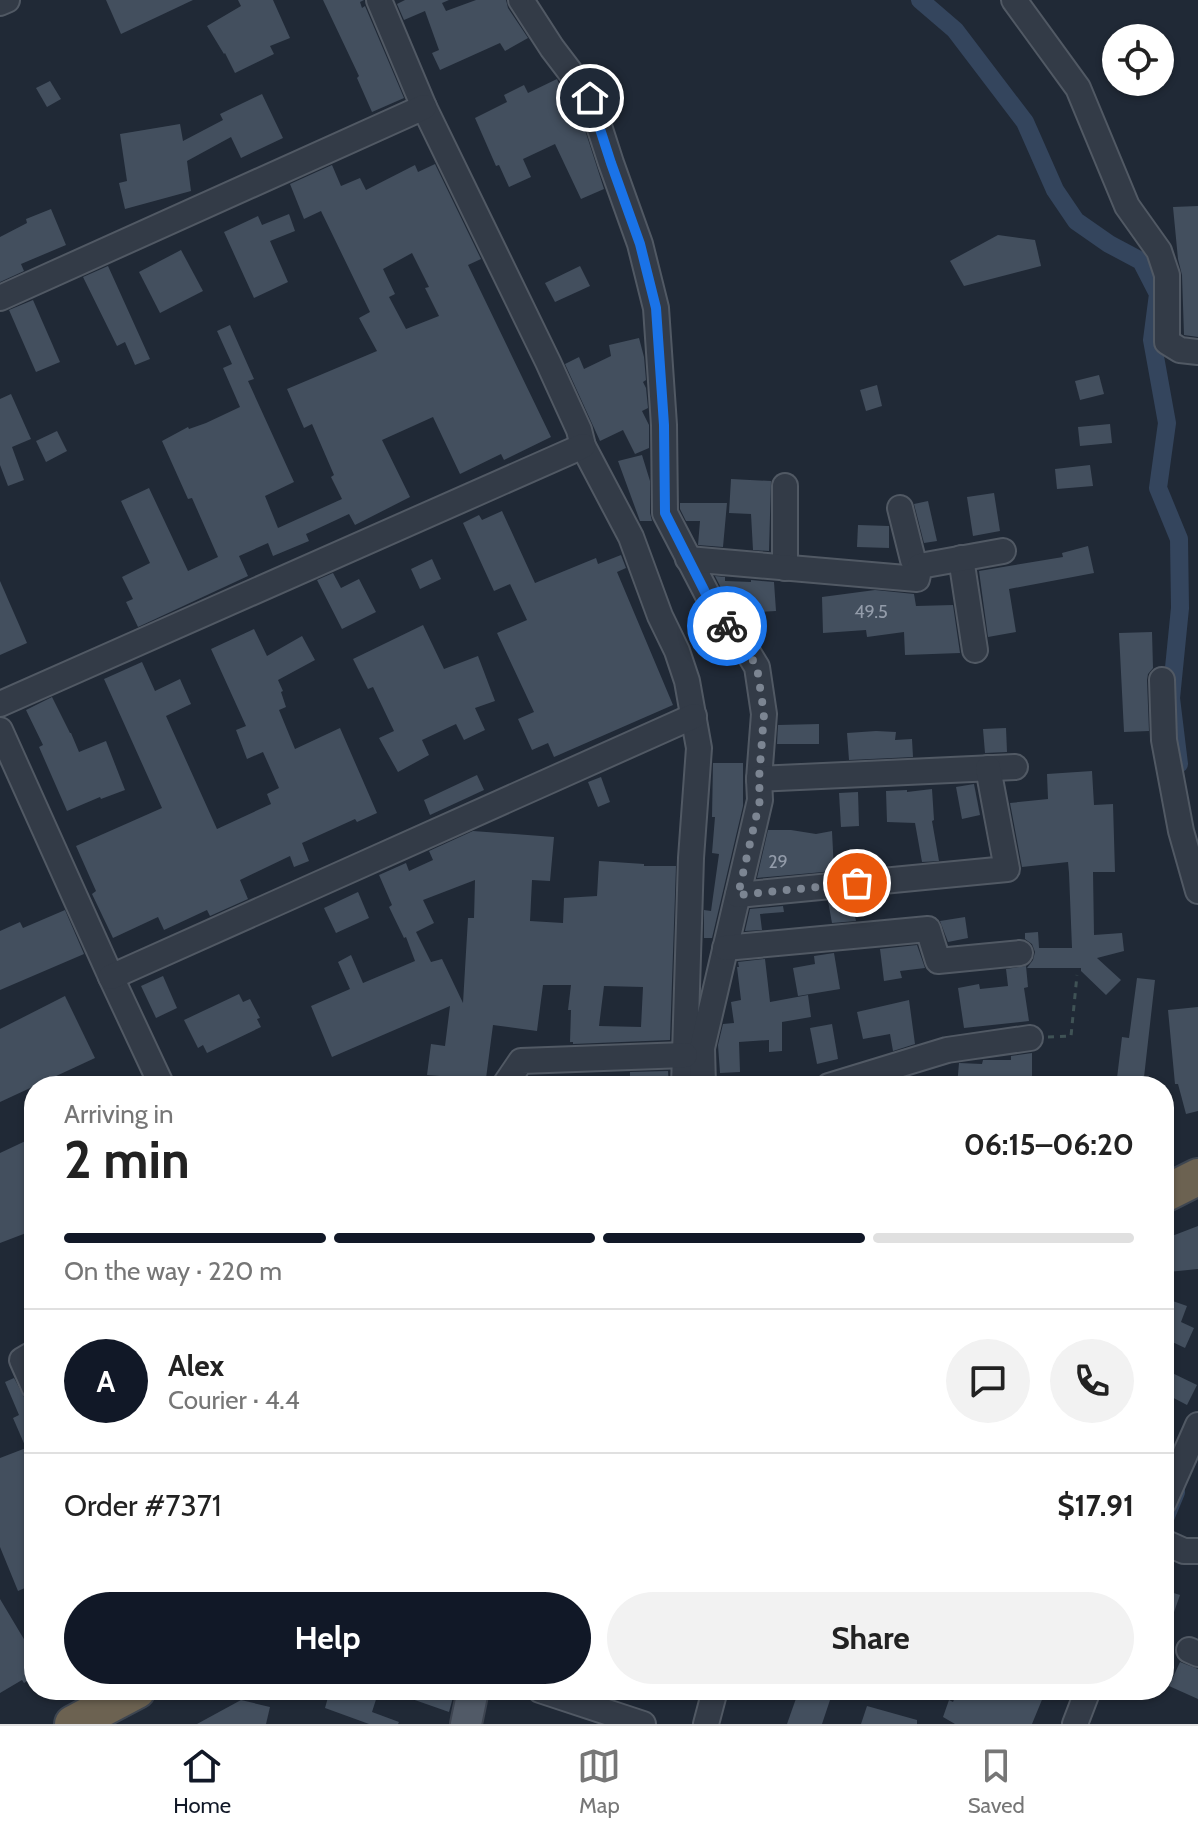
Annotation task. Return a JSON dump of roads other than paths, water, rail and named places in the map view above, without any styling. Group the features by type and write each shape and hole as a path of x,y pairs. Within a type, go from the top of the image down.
{"highway":[{"path":"1174,1189 1198,1177"},
{"path":"73,1724 118,1700"}],"main road":[{"path":"466,1724 471,1700"}],"street":[{"path":"0,3 7,0"},
{"path":"379,0 424,107 548,362 579,430 583,446 631,537 687,681 699,748 691,858 684,1076"},
{"path":"521,0 590,98 640,244 656,308 664,425 665,513 719,617 741,641 757,667 764,714 760,800 702,1048 703,1076"},
{"path":"1014,0 1078,88 1127,206 1159,251 1167,275 1167,342 1180,350 1198,352"},
{"path":"0,298 424,107"},
{"path":"0,704 583,446"},
{"path":"785,486 785,568"},
{"path":"900,508 913,560 920,566"},
{"path":"920,566 1003,551"},
{"path":"961,558 975,650"},
{"path":"688,559 917,579 920,566"},
{"path":"1162,680 1164,740 1181,831 1198,891"},
{"path":"111,977 694,716"},
{"path":"0,730 157,1076"},
{"path":"759,779 1015,767"},
{"path":"738,895 1007,869 988,768"},
{"path":"725,948 928,929 938,961 1020,953"},
{"path":"862,1076 947,1050 1030,1038"},
{"path":"511,1076 521,1061 685,1055"},
{"path":"1174,1479 1198,1425"},
{"path":"1174,1546 1184,1551 1198,1551"},
{"path":"570,1700 643,1724"},
{"path":"707,1724 713,1700"},
{"path":"1075,1724 1084,1700"}],"waterway":[{"path":"920,0 955,30 1025,122 1055,190 1076,221 1141,261 1158,294 1152,340 1167,423 1158,488 1179,539 1180,608 1171,698 1179,764"},
{"path":"1174,1497 1176,1492"}]}
